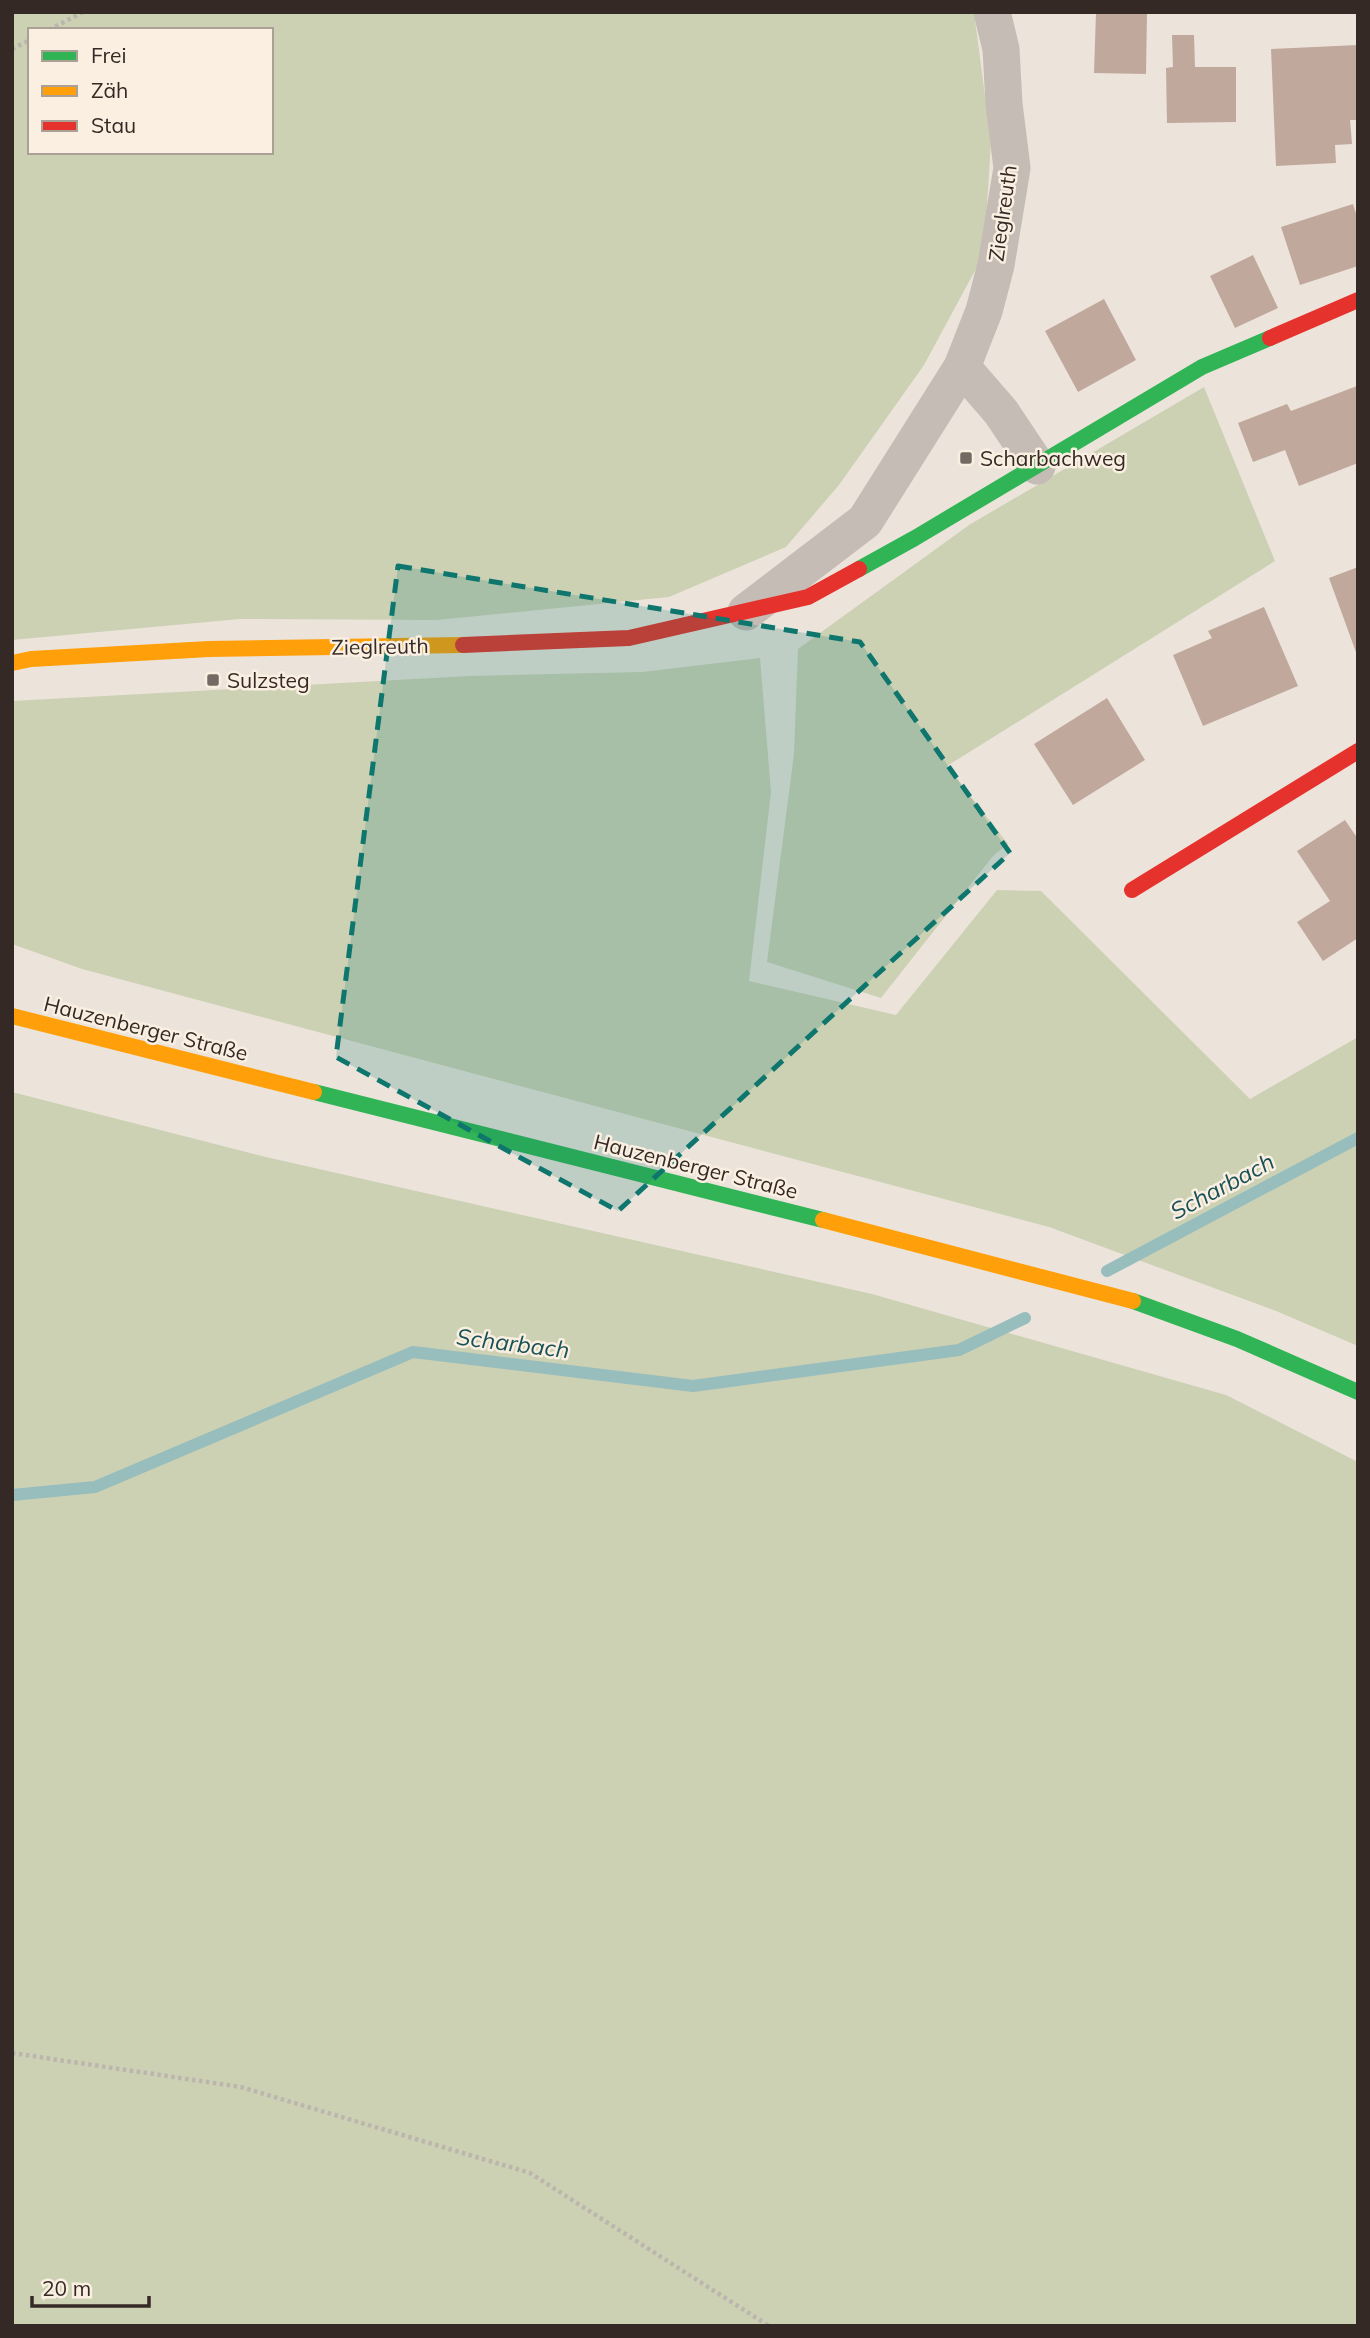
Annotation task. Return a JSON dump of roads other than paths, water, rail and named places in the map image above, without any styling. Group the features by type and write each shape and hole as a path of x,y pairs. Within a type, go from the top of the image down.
{"street":[{"name":"Zieglreuth","path":"745,613 865,521 962,367 984,311 996,265 1012,167 1004,104 1001,49 992,12"},
{"name":"Zieglreuth","path":"12,663 31,659 209,649 511,644 629,638 808,597 1037,466 1202,367 1358,300"},
{"path":"962,367 1001,412 1037,466"},
{"path":"1132,890 1358,751"},
{"name":"Hauzenberger Straße","path":"12,1016 1115,1295 1237,1339 1358,1392"}],"waterway":[{"name":"Scharbach","path":"1107,1271 1358,1138"},
{"name":"Scharbach","path":"12,1495 95,1487 413,1352 693,1386 959,1350 1025,1318"}],"place":[{"name":"Scharbachweg","path":"966,458"},
{"name":"Sulzsteg","path":"213,680"}]}
